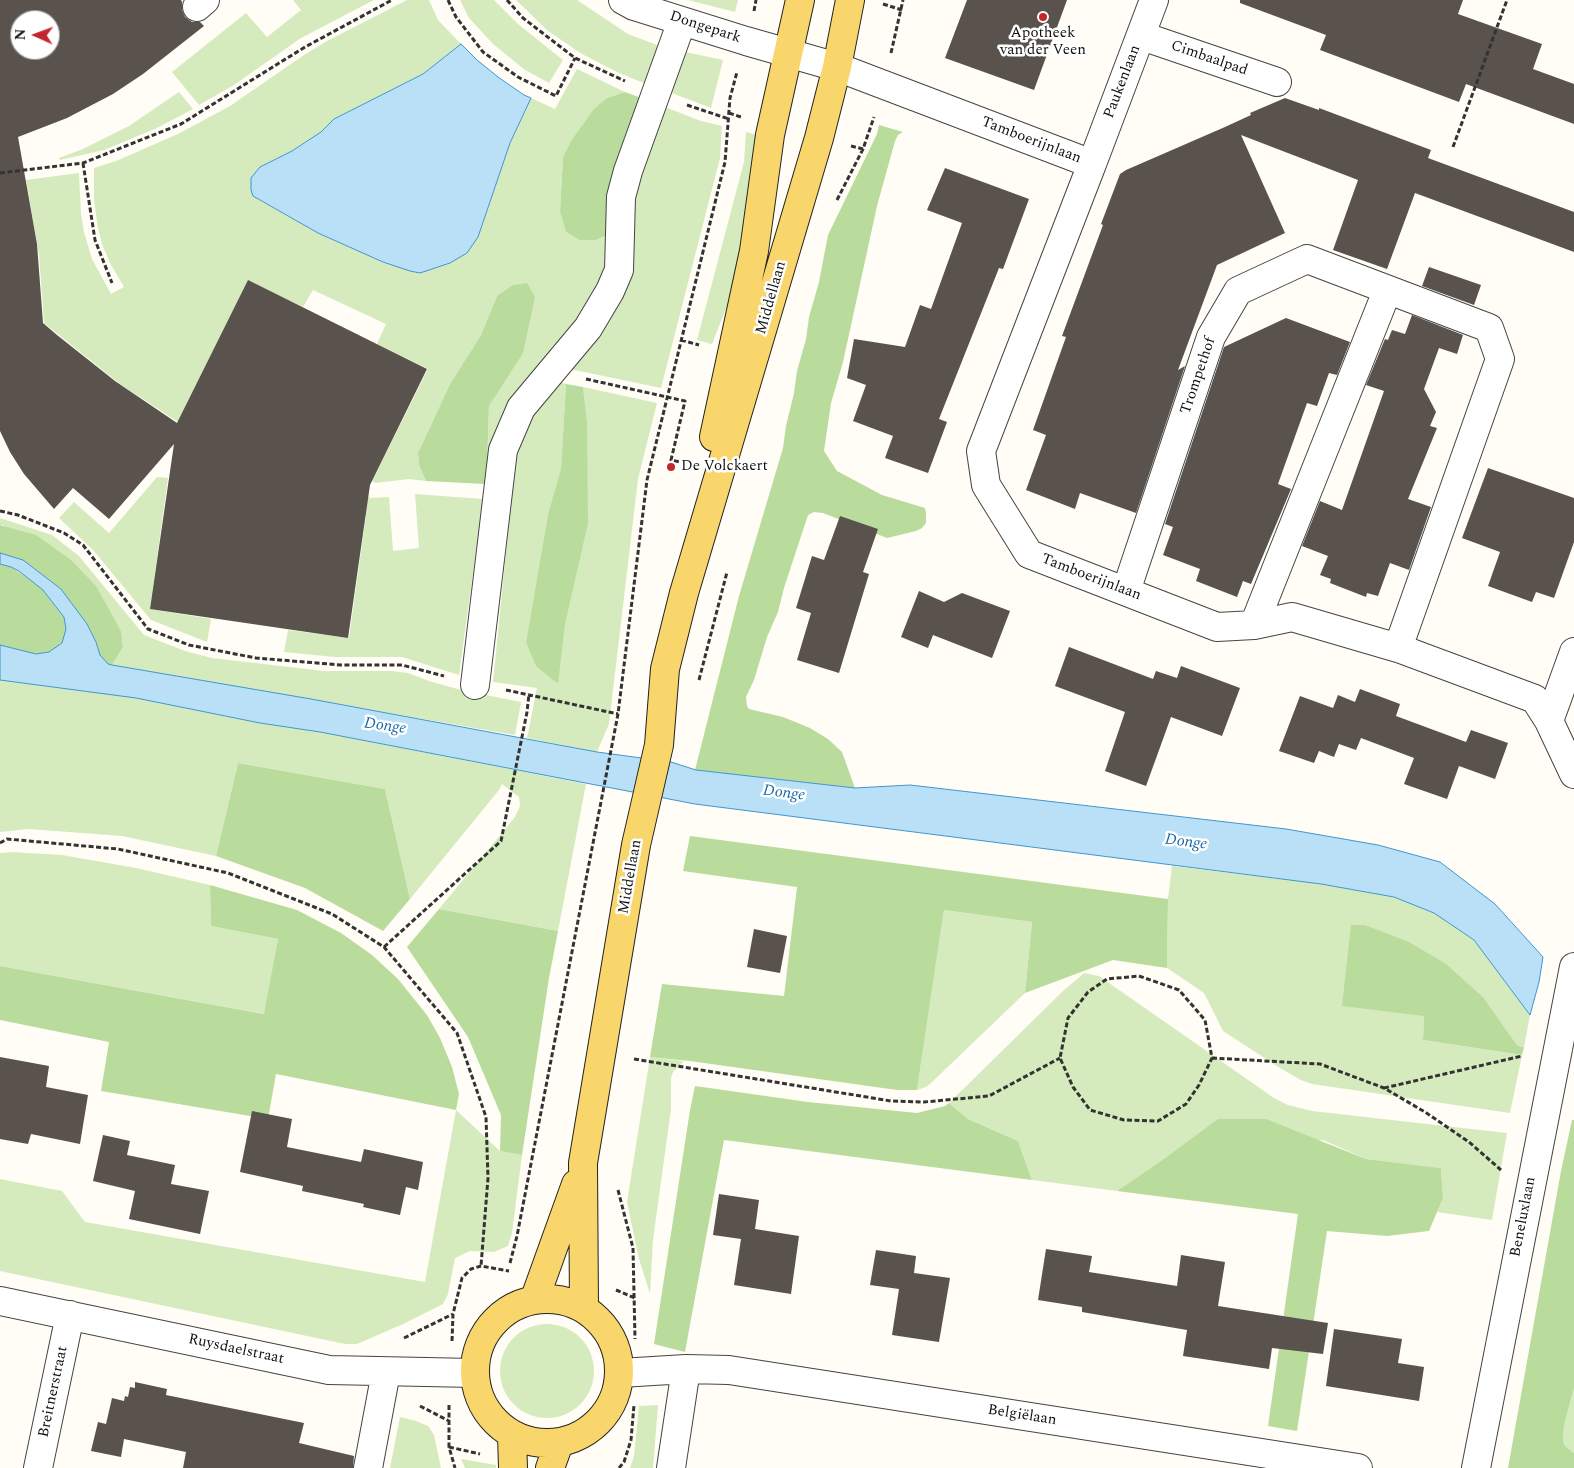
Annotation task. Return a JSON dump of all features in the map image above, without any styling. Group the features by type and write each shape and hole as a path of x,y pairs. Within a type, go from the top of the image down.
{"main road":[{"name":"Middellaan","path":"684,593 711,451 754,251 770,135 800,0"},
{"name":"Middellaan","path":"584,1308 583,1163 636,844 659,744 665,669 684,593 816,147 837,67 850,0"},
{"name":"Middellaan","path":"535,1298 583,1163"},
{"path":"535,1298 558,1298 584,1308 600,1320 614,1343 620,1373 610,1409 583,1434 558,1443 534,1442 512,1434 493,1419 478,1394 474,1373 484,1333 513,1306 535,1298"},
{"path":"512,1434 513,1468"},
{"path":"550,1468 558,1443"}],"street":[{"name":"Dongepark","path":"622,0 634,6 746,42 837,67"},
{"name":"Paukenlaan","path":"1092,164 1142,36 1154,0"},
{"path":"475,685 503,450 521,408 588,328 620,270 622,197 628,171 682,21"},
{"name":"Cimbaalpad","path":"1142,36 1277,82"},
{"name":"Tamboerijnlaan","path":"837,67 1092,164 981,451 986,485 1029,554 1217,627 1254,625 1292,617 1398,648 1534,699 1549,721 1574,774"},
{"name":"Trompethof","path":"1126,591 1211,337 1238,290 1307,259 1387,291 1489,328 1500,359 1398,648"},
{"path":"1254,625 1387,291"},
{"path":"1549,721 1574,652"},
{"name":"Beneluxlaan","path":"1476,1468 1528,1194 1573,973"},
{"name":"Ruysdaelstraat","path":"0,1301 329,1370 474,1373"},
{"name":"Breitnerstraat","path":"38,1468 70,1315"},
{"path":"671,1468 686,1369"},
{"name":"Belgiëlaan","path":"620,1373 686,1369 728,1370 1358,1468"},
{"path":"368,1468 386,1372"}],"path":[{"path":"0,173 83,163 181,124 304,47 392,0"},
{"path":"448,0 456,17 483,52 518,77 556,96 575,58 523,18 507,0"},
{"path":"837,201 863,149 884,85 903,0"},
{"path":"1452,147 1507,0"},
{"path":"878,2 902,10"},
{"path":"508,1271 517,1236 618,714 647,480 725,162 729,120"},
{"path":"83,163 94,240 112,283"},
{"path":"681,340 699,345 697,354"},
{"path":"552,372 685,401 671,460 680,462"},
{"path":"0,511 18,515 64,533 83,545 148,628 189,645 256,658 341,665 402,665 475,685 529,694 618,714"},
{"path":"698,685 728,571"},
{"path":"384,947 501,841 529,694"},
{"path":"0,843 8,839 118,849 228,873 332,914 384,947 457,1033 486,1117 488,1178 481,1266"},
{"path":"1139,976 1179,990 1206,1020 1212,1058 1199,1085 1186,1104 1158,1121 1124,1120 1090,1110 1073,1087 1060,1058 1068,1018 1088,992 1107,979 1139,976"},
{"path":"1384,1088 1558,1048"},
{"path":"626,1057 891,1101 924,1102 989,1096 1060,1058"},
{"path":"1212,1058 1320,1064 1384,1088 1425,1112 1469,1142 1528,1194"},
{"path":"617,1184 633,1248 635,1298"}],"green space":[{"path":"293,0 374,0 301,38 234,85 199,105 172,72 246,13 267,37 301,10"},
{"path":"407,0 429,0 438,20 461,44 423,74 334,119 321,132 292,151 260,167 253,196 318,233 383,262 420,273 450,263 478,237 510,143 531,98 555,109 577,69 625,92 607,98 571,141 563,157 560,212 566,232 579,240 596,240 614,232 611,266 487,470 489,406 494,397 497,296 481,335 450,384 418,453 419,465 426,481 409,479 375,483 372,481 428,369 377,344 386,324 313,290 303,307 248,281 178,422 120,384 44,323 39,254 26,180 79,173 84,232 92,259 111,294 124,287 110,263 102,244 94,200 94,168 116,161 178,134 230,106 327,41"},
{"path":"460,0 494,0 518,24 563,60 549,83 525,70 493,44 469,18"},
{"path":"516,0 577,0 628,34 662,47 648,85 582,54 548,31"},
{"path":"688,0 738,0 735,12"},
{"path":"676,50 723,60 711,108 664,90"},
{"path":"179,92 193,109 157,128 104,150 60,160 59,158 83,149 129,126"},
{"path":"625,92 644,99 614,232 596,240 579,240 566,232 560,212 563,157 571,141 594,109 607,98"},
{"path":"657,104 701,121 722,126 720,158 661,388 565,368 588,342"},
{"path":"879,125 903,132 898,135 895,141 877,206 843,362 831,403 824,451 837,471 882,495 925,508 926,523 916,531 887,538 823,513 814,512 808,515 778,612 746,697 749,709 783,717 810,728 828,739 842,752 855,788 695,770 739,596 783,448 797,371 819,282 828,235 877,134"},
{"path":"746,132 758,135 743,242 727,306 712,344 697,340 744,162"},
{"path":"527,283 535,297 523,353 489,406 485,484 426,481 419,465 418,453 450,384 481,335 497,296 513,285"},
{"path":"552,380 566,384 561,468 548,514 526,642 557,684 587,420 583,387 657,403 638,479 609,724 597,752 527,738 537,688 493,682 518,433"},
{"path":"566,384 583,387 587,420 588,523 565,624 558,684 536,666 526,642 548,514 561,468"},
{"path":"157,477 168,478 150,609 211,619 207,642 151,620 93,550 59,518 74,502 109,533"},
{"path":"356,492 371,498 389,497 393,551 419,548 415,494 483,499 459,675 402,657 335,657 284,652 288,630 349,638 366,516 352,514"},
{"path":"0,518 52,535 79,556 144,635 185,651 212,658 324,671 392,671 408,673 461,690 521,702 515,735 112,665 123,647 121,631 112,616 3,525 0,525"},
{"path":"0,525 36,535 71,560 96,586 121,631 123,647 112,665 108,664 100,655 87,624 61,589 23,560 0,553"},
{"path":"0,564 11,567 30,579 43,590 64,617 66,629 62,643 49,652 36,654 0,645"},
{"path":"0,680 136,698 586,784 558,931 439,909 515,817 520,806 519,797 502,784 410,899 385,789 238,763 216,856 122,836 29,829 0,832"},
{"path":"238,763 385,789 410,899 383,931 305,888 216,856"},
{"path":"690,836 1168,899 1167,968 1113,960 1025,993 1032,922 944,910 917,1090 897,1090 650,1057 662,984 784,996 797,887 683,871"},
{"path":"0,853 62,855 136,868 210,885 211,926 278,939 265,1014 0,966"},
{"path":"1172,866 1321,884 1394,897 1434,913 1474,940 1530,1015 1524,1047 1518,1046 1484,998 1365,925 1351,925 1424,1016 1423,1040 1522,1055 1510,1113 1312,1084 1280,1068 1223,1031 1204,993 1167,968 1168,899"},
{"path":"210,885 297,910 341,933 372,955 398,979 427,1015 440,1038 452,1067 459,1094 456,1110 276,1074 268,1119 101,1091 109,1042 0,1020 0,966 264,1014 278,939 211,926"},
{"path":"439,909 558,931 522,1155 500,1151 501,1115 468,1037 407,947"},
{"path":"944,910 1032,922 1025,993 931,1083 917,1090"},
{"path":"1351,925 1365,925 1409,942 1446,964 1484,998 1518,1046 1524,1047 1522,1055 1423,1040 1424,1016 1342,1006"},
{"path":"1084,973 1099,976 1274,1098 1288,1105 1312,1111 1507,1133 1492,1220 1437,1212 1443,1198 1441,1168 1366,1159 1323,1140 1168,1156 1117,1191 1032,1180 1018,1141 968,1119 949,1103 1063,991"},
{"path":"650,1057 684,1061 673,1072 671,1078 671,1109 653,1240 650,1294 639,1259 627,1202"},
{"path":"695,1086 808,1102 917,1113 945,1106 949,1103 968,1119 1018,1141 1032,1180 724,1140 685,1352 654,1344"},
{"path":"456,1110 500,1151 522,1155 512,1233 508,1246 494,1252 470,1251 455,1258 448,1294 443,1304 357,1344 345,1344 0,1271 0,1179 62,1191 85,1222 425,1282"},
{"path":"1218,1119 1266,1119 1366,1159 1441,1168 1443,1198 1429,1231 1387,1236 1327,1231 1297,1431 1268,1426 1298,1214 1117,1191"},
{"path":"1572,1120 1574,1120 1574,1388 1564,1425 1563,1441 1565,1446 1574,1453 1574,1468 1508,1468 1561,1171"},
{"path":"538,1324 556,1324 581,1337 591,1353 594,1371 591,1389 581,1405 556,1418 538,1418 513,1405 500,1380 500,1362 513,1337"},
{"path":"1574,1388 1574,1453 1565,1446 1563,1441 1564,1425"},
{"path":"658,1405 653,1468 630,1468 634,1456 639,1406"},
{"path":"400,1417 428,1426 434,1435 441,1468 390,1468"},
{"path":"461,1459 496,1465 496,1468 465,1468"}],"water":[{"path":"461,44 498,77 531,98 510,143 478,237 467,253 450,263 420,273 410,271 383,262 318,233 253,196 251,178 260,167 292,151 321,132 334,119 423,74"},
{"name":"Donge","path":"0,553 23,560 61,589 87,624 100,655 108,664 112,665 311,699 597,752 671,762 696,770 855,788 910,785 1286,829 1378,845 1440,862 1495,904 1543,957 1539,982 1530,1015 1474,940 1434,913 1394,897 1321,884 695,804 136,698 0,680 0,645 36,654 49,652 62,643 66,629 64,617 43,590 19,571 0,564"}],"building":[{"path":"0,0 181,0 185,17 192,22 200,22 204,26 143,74 113,94 67,118 18,137 37,244 43,323 115,381 177,423 248,280 427,369 370,485 348,638 150,609 174,444 109,519 73,488 54,509 24,474 10,452 0,431"},
{"path":"967,0 1067,0 1034,90 945,58"},
{"path":"1240,0 1463,0 1458,14 1542,44 1533,69 1574,84 1574,124 1466,84 1459,102 1320,50 1326,35 1240,3"},
{"path":"1285,98 1319,110 1319,108 1431,150 1428,158 1574,212 1574,252 1415,193 1387,269 1333,250 1358,180 1241,135 1285,233 1217,265 1178,370 1185,366 1136,513 1080,493 1075,509 1026,490 1046,435 1033,430 1066,337 1062,336 1120,174"},
{"path":"945,168 1029,199 1003,269 999,268 939,419 947,422 928,473 885,458 893,436 853,421 866,385 847,378 854,339 905,347 920,305 931,309 962,223 927,210"},
{"path":"1429,267 1481,285 1474,305 1422,286"},
{"path":"1412,315 1463,335 1457,354 1439,348 1424,389 1436,412 1430,426 1437,428 1408,499 1431,507 1409,570 1390,563 1378,596 1367,593 1366,597 1330,583 1331,579 1320,575 1328,556 1302,546 1320,501 1342,510 1384,391 1366,385 1385,339 1388,340 1392,330 1405,334"},
{"path":"1286,318 1350,342 1337,375 1329,373 1317,406 1307,403 1278,484 1291,489 1251,584 1243,581 1237,597 1196,581 1200,569 1163,555 1173,527 1165,524 1224,347"},
{"path":"1488,468 1574,498 1574,542 1554,598 1536,592 1532,602 1488,586 1500,552 1462,538"},
{"path":"840,516 878,529 863,572 869,574 839,673 797,660 811,613 796,608 812,556 824,560"},
{"path":"919,591 944,602 962,593 1010,611 992,658 933,635 928,648 901,637"},
{"path":"1069,647 1153,679 1156,671 1177,678 1181,666 1240,688 1222,736 1171,717 1146,786 1105,771 1125,712 1055,686"},
{"path":"1360,689 1400,704 1396,716 1466,742 1471,730 1508,743 1495,779 1459,766 1447,799 1404,784 1414,758 1361,738 1356,750 1339,744 1334,757 1319,751 1314,763 1279,751 1300,696 1333,708 1338,695 1355,702"},
{"path":"754,929 787,936 780,973 747,967"},
{"path":"0,1057 49,1066 46,1087 88,1095 80,1144 31,1134 28,1144 0,1139"},
{"path":"252,1111 292,1119 287,1147 361,1162 364,1149 423,1162 418,1190 406,1187 400,1215 363,1207 364,1204 302,1191 303,1186 240,1172"},
{"path":"103,1135 130,1141 127,1155 175,1165 171,1184 209,1191 200,1234 129,1219 135,1191 93,1181"},
{"path":"719,1194 759,1200 755,1229 799,1236 791,1294 734,1285 741,1239 713,1235"},
{"path":"1046,1249 1092,1256 1089,1272 1177,1286 1181,1255 1225,1262 1218,1306 1328,1323 1323,1354 1272,1348 1269,1369 1183,1356 1187,1330 1082,1312 1082,1307 1038,1300"},
{"path":"876,1250 916,1256 914,1273 950,1278 939,1342 892,1335 899,1289 870,1285"},
{"path":"1334,1329 1402,1339 1398,1363 1424,1367 1419,1401 1326,1386"},
{"path":"135,1382 167,1389 166,1395 304,1423 299,1443 354,1456 353,1468 183,1468 186,1452 124,1439 121,1457 91,1451 98,1422 106,1424 112,1398 124,1401 125,1396 128,1397 130,1387 135,1388"}],"place":[{"name":"Apotheek van der Veen","path":"1043,17"},
{"name":"De Volckaert","path":"671,467"}]}
